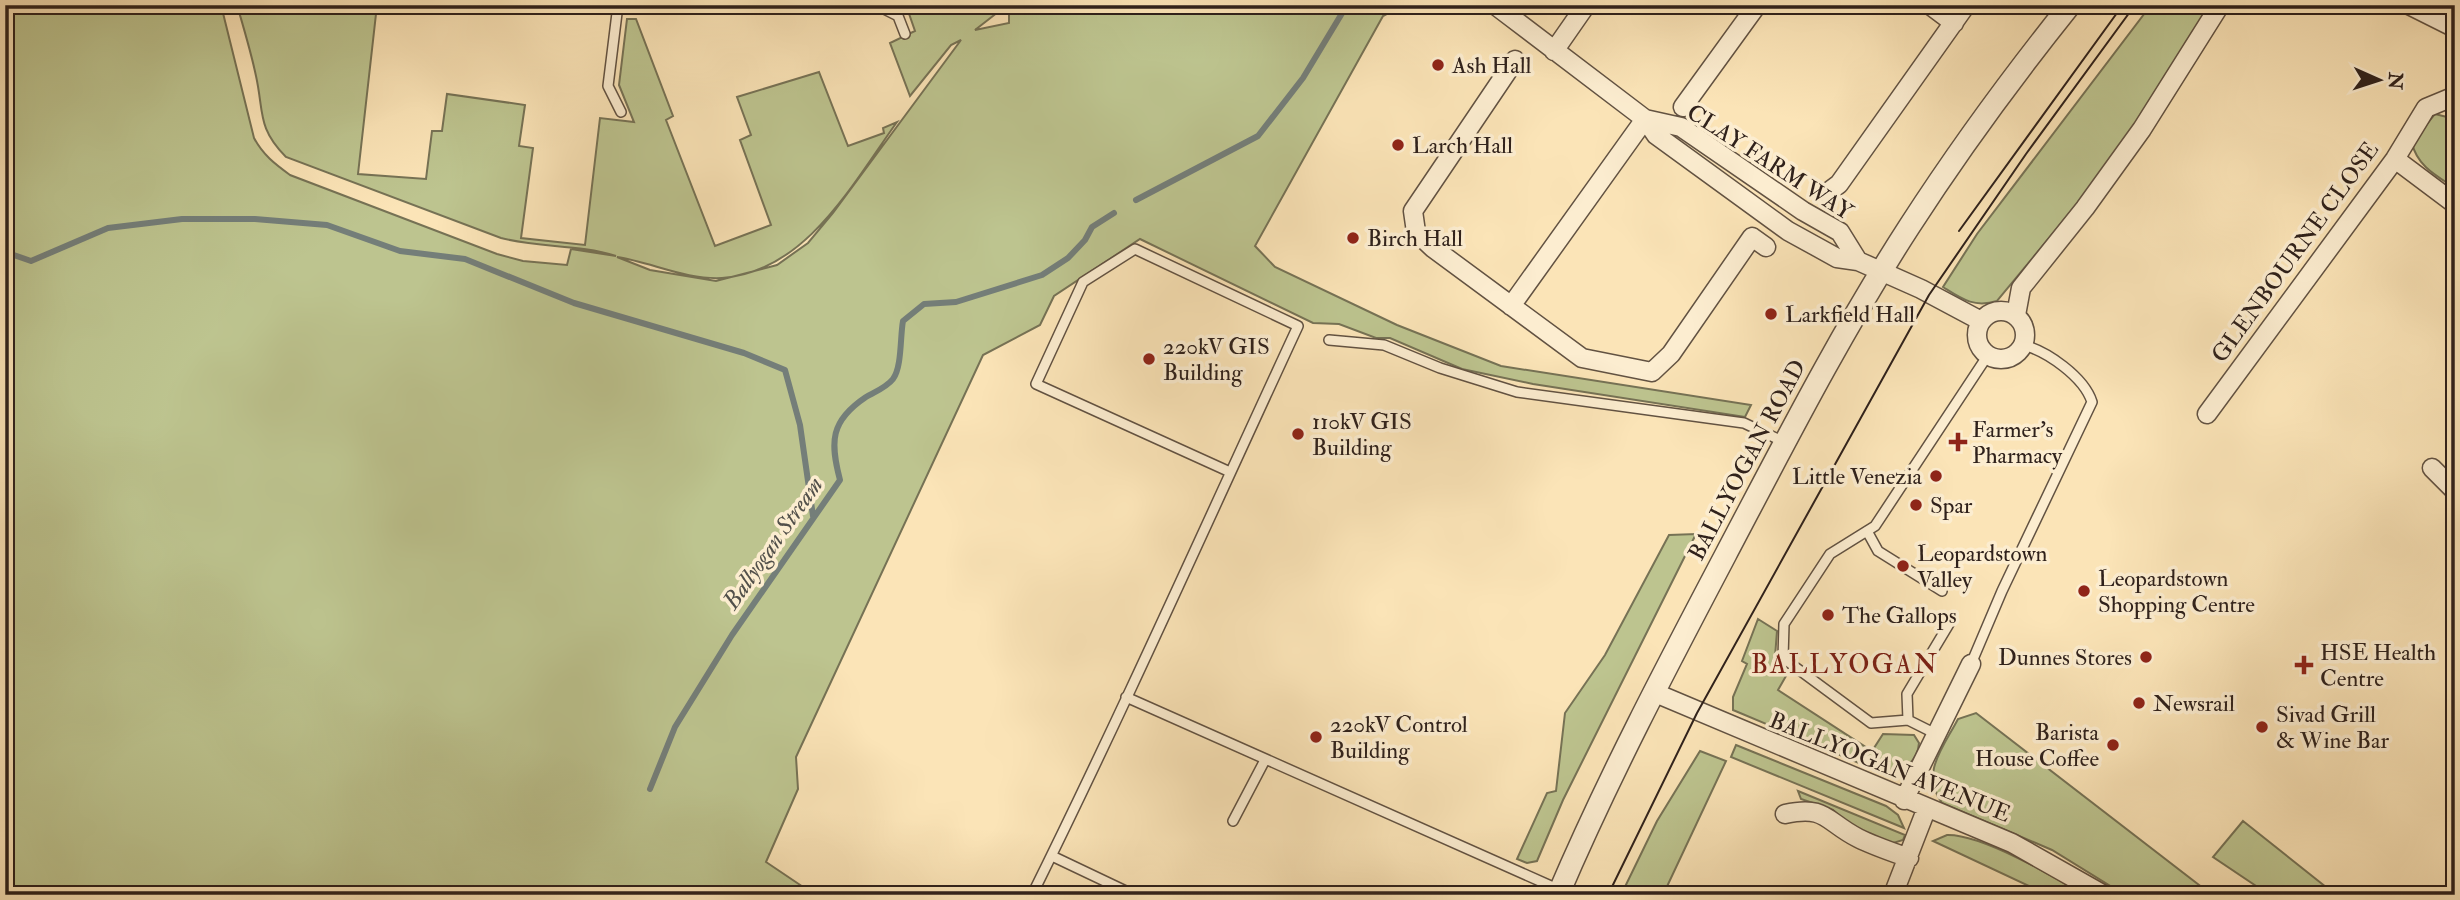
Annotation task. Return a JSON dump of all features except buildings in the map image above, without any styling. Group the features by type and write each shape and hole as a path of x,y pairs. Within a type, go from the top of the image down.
{"street":[{"name":"CLAY FARM WAY","path":"1495,5 1645,119 1656,135 1788,231 1837,258 1858,261 1981,321"},
{"path":"1554,51 1586,5"},
{"path":"1684,107 1757,5"},
{"path":"1930,5 1954,23"},
{"path":"1827,193 1839,184 1966,5"},
{"name":"BALLYOGAN ROAD","path":"1559,893 1653,692 1784,442 1881,272 1958,156 2070,5"},
{"path":"2015,315 2021,288 2085,208 2142,129 2220,5"},
{"path":"2409,5 2455,28"},
{"path":"1515,60 1413,211 1416,232 1511,306 1582,358 1652,372 1671,354 1752,237 1766,247"},
{"name":"GLENBOURNE CLOSE","path":"2207,414 2395,159 2426,108 2455,96"},
{"name":"CLAY FARM WAY","path":"1645,119 1681,127 1803,211 1840,232 1858,261"},
{"path":"1511,306 1645,119"},
{"path":"2395,159 2455,204"},
{"path":"2001,310 2015,315 2024,329 2023,345 2011,357 1995,358 1988,355 1982,350 1977,336 1981,321 1993,312 2001,310"},
{"path":"2432,468 2455,491"},
{"path":"1904,800 1971,664"},
{"name":"BALLYOGAN AVENUE","path":"1653,692 1926,810 2012,844 2104,895"},
{"path":"1784,814 1808,809 1821,812 1860,839 1909,858"},
{"path":"1893,895 1926,810"}],"lane":[{"path":"618,5 608,86 621,112"},
{"path":"885,5 886,10 898,16 905,34"},
{"path":"1032,895 1052,856 1298,326 1135,249 1083,282 1036,384 1230,472"},
{"path":"1329,340 1384,345 1440,368 1517,392 1744,423 1784,442"},
{"path":"1971,664 2002,591 2092,402 2085,386 2045,355 2023,345"},
{"path":"1937,734 1908,720 1871,723 1783,659 1784,624 1830,554 1875,526 1988,355"},
{"path":"1867,531 1878,551 1942,591"},
{"path":"1908,720 1907,694 1949,624"},
{"path":"1126,697 1559,893"},
{"path":"1233,821 1265,760"},
{"path":"1052,856 1134,895"}],"green space":[{"path":"5,5 221,5 254,138 274,163 290,175 497,254 523,261 567,265 571,249 616,256 501,238 286,157 270,137 263,119 254,67 237,5 377,5 358,174 426,179 432,131 442,131 447,94 525,105 519,146 533,148 521,238 585,245 600,118 634,122 619,85 627,19 636,19 673,116 666,120 715,246 771,225 740,140 751,135 737,97 819,72 848,146 884,133 883,128 897,122 824,221 803,242 779,260 754,271 777,265 808,243 833,213 961,40 951,45 910,96 890,43 915,31 906,5 1007,5 975,30 1009,23 1009,9 1020,5 1403,5 1383,16 1255,246 1275,267 1397,325 1501,366 1751,405 1745,417 1533,384 1462,369 1390,338 1376,338 1339,324 1313,323 1140,239 1054,296 1040,325 983,355 796,757 798,789 766,862 815,895 5,895","holes":["617,257 682,274 709,278 744,274 716,281 650,270"]},
{"path":"2151,5 2210,5 2149,105 2097,180 1997,301 1975,303 1962,299 1943,287 1977,234"},
{"path":"2435,114 2455,119 2455,188 2423,164 2412,143"},
{"path":"1696,534 1563,800 1537,861 1527,863 1517,859 1547,793 1556,791 1565,713 1605,655 1669,535"},
{"path":"1758,619 1777,631 1775,657 1786,676 1778,690 1872,751 1883,734 1914,735 1919,743 1912,761 1897,772 1885,774 1733,710 1733,697 1747,664 1742,661"},
{"path":"1976,713 2212,895 2125,895 2052,850 1942,803 1933,781 1936,761 1958,719"},
{"path":"1736,745 1886,806 1898,815 1904,828 1731,757"},
{"path":"1700,751 1726,761 1663,895 1621,895 1657,821"},
{"path":"1798,791 1905,835 1903,840 1890,844 1847,823 1833,810 1801,799"},
{"path":"2243,821 2336,895 2263,895 2265,892 2213,857"},
{"path":"1947,835 1979,841 2036,867 2083,895 2048,895 1933,841"}],"waterway":[{"name":"Ballyogan Stream","path":"1136,200 1258,136 1303,78 1347,5"},
{"name":"Ballyogan Stream","path":"650,789 675,727 732,635 840,480 834,443 839,424 854,406 893,379 899,360 903,321 924,304 956,302 1042,275 1068,258 1085,240 1092,227 1114,213"},
{"path":"5,252 31,261 108,228 182,219 255,219 327,225 400,251 465,259 574,303 744,353 785,370 800,425 813,516"}],"tram line":[{"path":"1608,895 1697,713 1929,295 2026,154 2135,5"},
{"path":"1959,231 2117,13"}],"place":[{"name":"Ash Hall","path":"1438,65"},
{"name":"Larch Hall","path":"1398,145"},
{"name":"Birch Hall","path":"1353,238"},
{"name":"Larkfield Hall","path":"1771,314"},
{"name":"220kV GIS Building","path":"1149,359"},
{"name":"110kV GIS Building","path":"1298,434"},
{"name":"Farmer's Pharmacy","path":"1958,442"},
{"name":"Little Venezia","path":"1936,476"},
{"name":"Spar","path":"1916,505"},
{"name":"Leopardstown Valley","path":"1903,566"},
{"name":"Leopardstown Shopping Centre","path":"2084,591"},
{"name":"The Gallops","path":"1828,615"},
{"name":"Dunnes Stores","path":"2146,657"},
{"name":"HSE Health Centre","path":"2304,665"},
{"name":"Newsrail","path":"2139,703"},
{"name":"Sivad Grill & Wine Bar","path":"2262,727"},
{"name":"220kV Control Building","path":"1316,737"},
{"name":"Barista House Coffee","path":"2113,745"}],"district":[{"name":"BALLYOGAN","path":"1845,665"}]}
